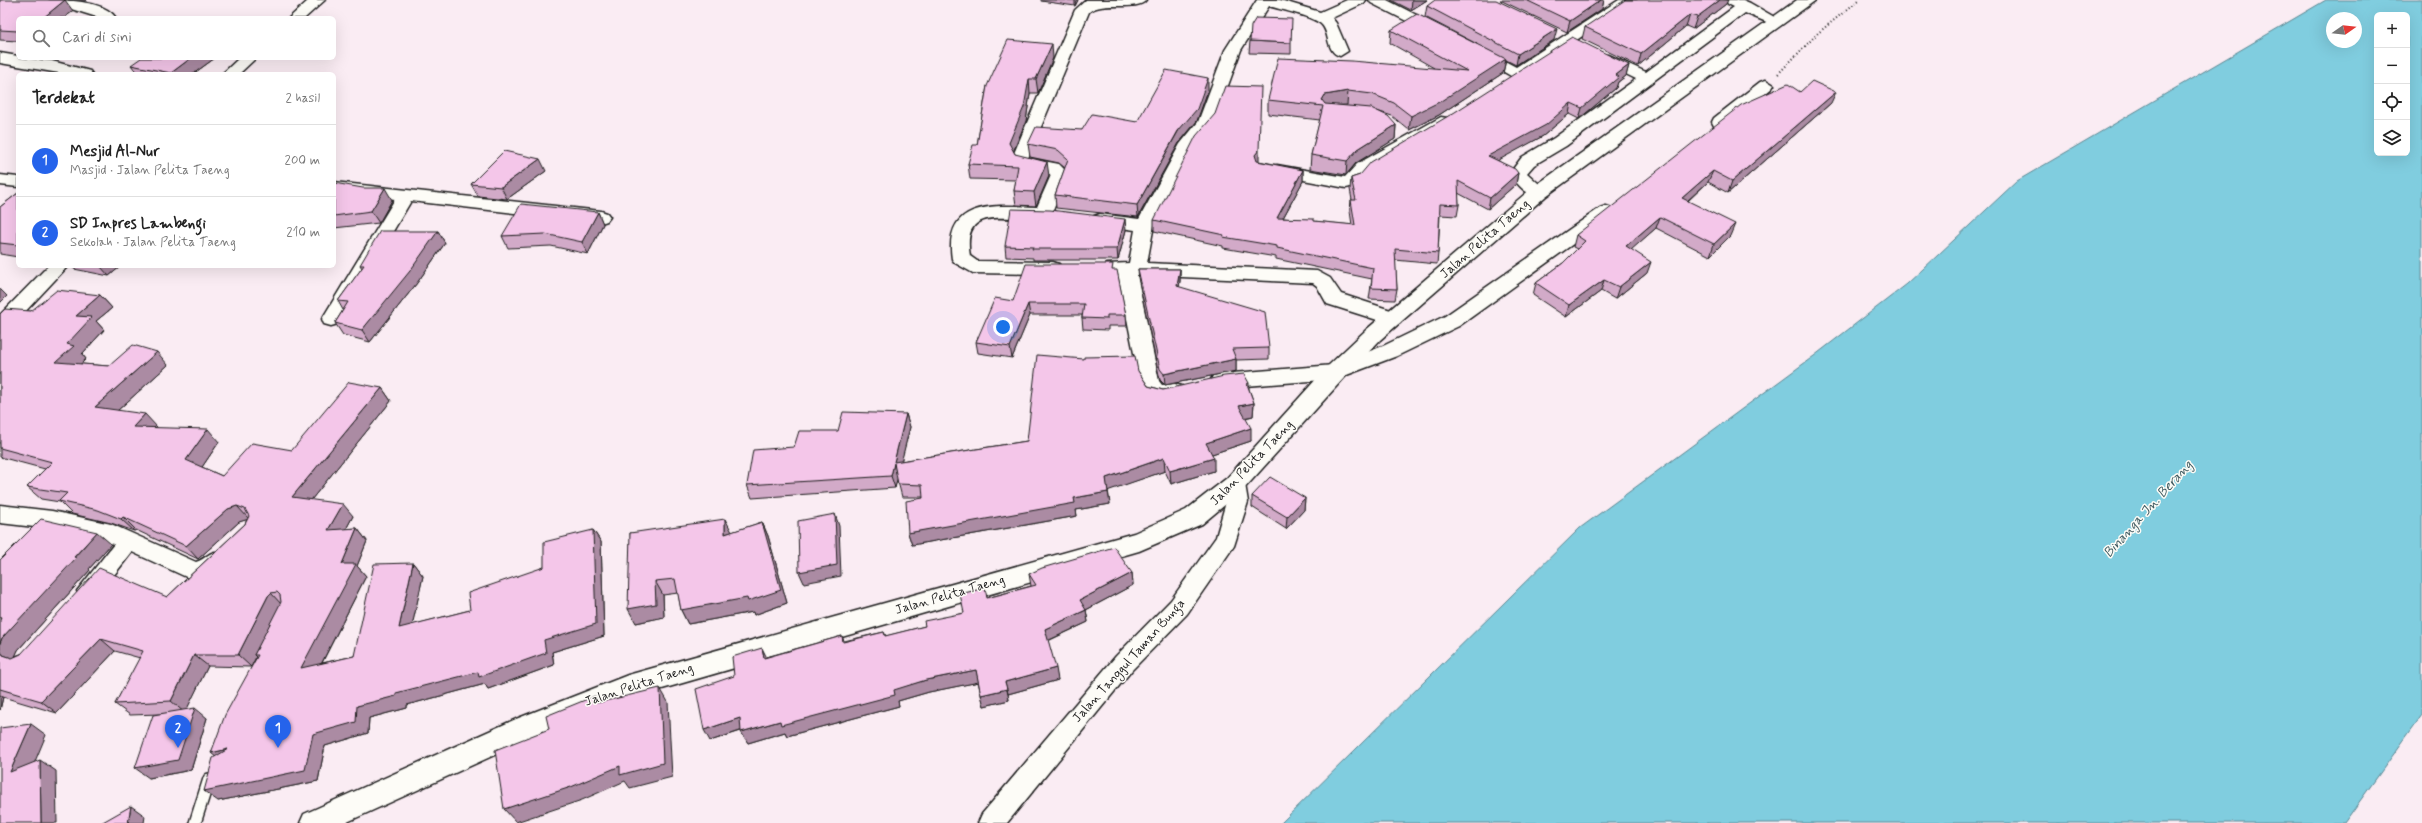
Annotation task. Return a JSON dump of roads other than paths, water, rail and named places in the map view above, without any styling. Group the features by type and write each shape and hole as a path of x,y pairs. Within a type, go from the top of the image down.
{"street":[{"path":"57,0 101,12 106,16"},
{"path":"298,16 318,0"},
{"path":"1072,268 973,267 961,259 956,244 964,222 973,217 1006,212 1051,214 1060,172 1053,168 1022,163 1020,158 1082,10 1089,4 1095,2 1139,0"},
{"path":"1340,51 1329,23 1321,17 1265,0 1252,18 1233,50 1208,119 1188,144 1145,225 1131,268 1153,390 1156,393 1164,394 1197,386 1248,378 1336,372 1390,351 1452,321 1617,204"},
{"path":"1321,17 1359,0"},
{"path":"1376,0 1417,14 1446,36"},
{"path":"1467,47 1510,77 1580,46 1610,6 1629,0"},
{"name":"Jalan Pelita Taeng","path":"314,823 518,731 628,687 1140,541 1194,517 1235,484 1336,372 1393,318 1539,192 1808,0"},
{"path":"1539,192 1524,181 1518,173 1522,166 1560,142 1648,78 1738,3 1776,22"},
{"path":"1553,34 1648,78"},
{"path":"0,58 16,59"},
{"path":"28,60 57,62 80,72"},
{"path":"232,72 246,60"},
{"path":"1704,135 1766,85"},
{"path":"1264,167 1346,183 1352,181 1363,168 1403,135 1452,115"},
{"path":"0,180 16,182"},
{"path":"336,187 600,217"},
{"path":"331,319 406,196"},
{"path":"1082,218 1145,225"},
{"path":"0,326 57,268"},
{"path":"1095,268 1131,268 1317,277 1324,282 1334,300 1393,318"},
{"name":"Jalan Tanggul Taman Bunga","path":"991,823 1124,663 1179,607 1226,540 1237,502 1235,484"},
{"path":"0,514 52,520 111,533 167,560 198,572 207,568 233,544"},
{"path":"72,608 115,560 122,550 125,542 123,538"}],"lane":[{"path":"194,823 212,770"}],"water":[{"name":"Binanga Jn. Berang","path":"2326,0 2422,0 2422,715 2344,823 1281,823 1580,528 1814,356 1907,284 2017,181"}],"place":[{"name":"SD Inpres Lambengi","path":"178,748"},
{"name":"Mesjid Al-Nur","path":"278,748"}]}
